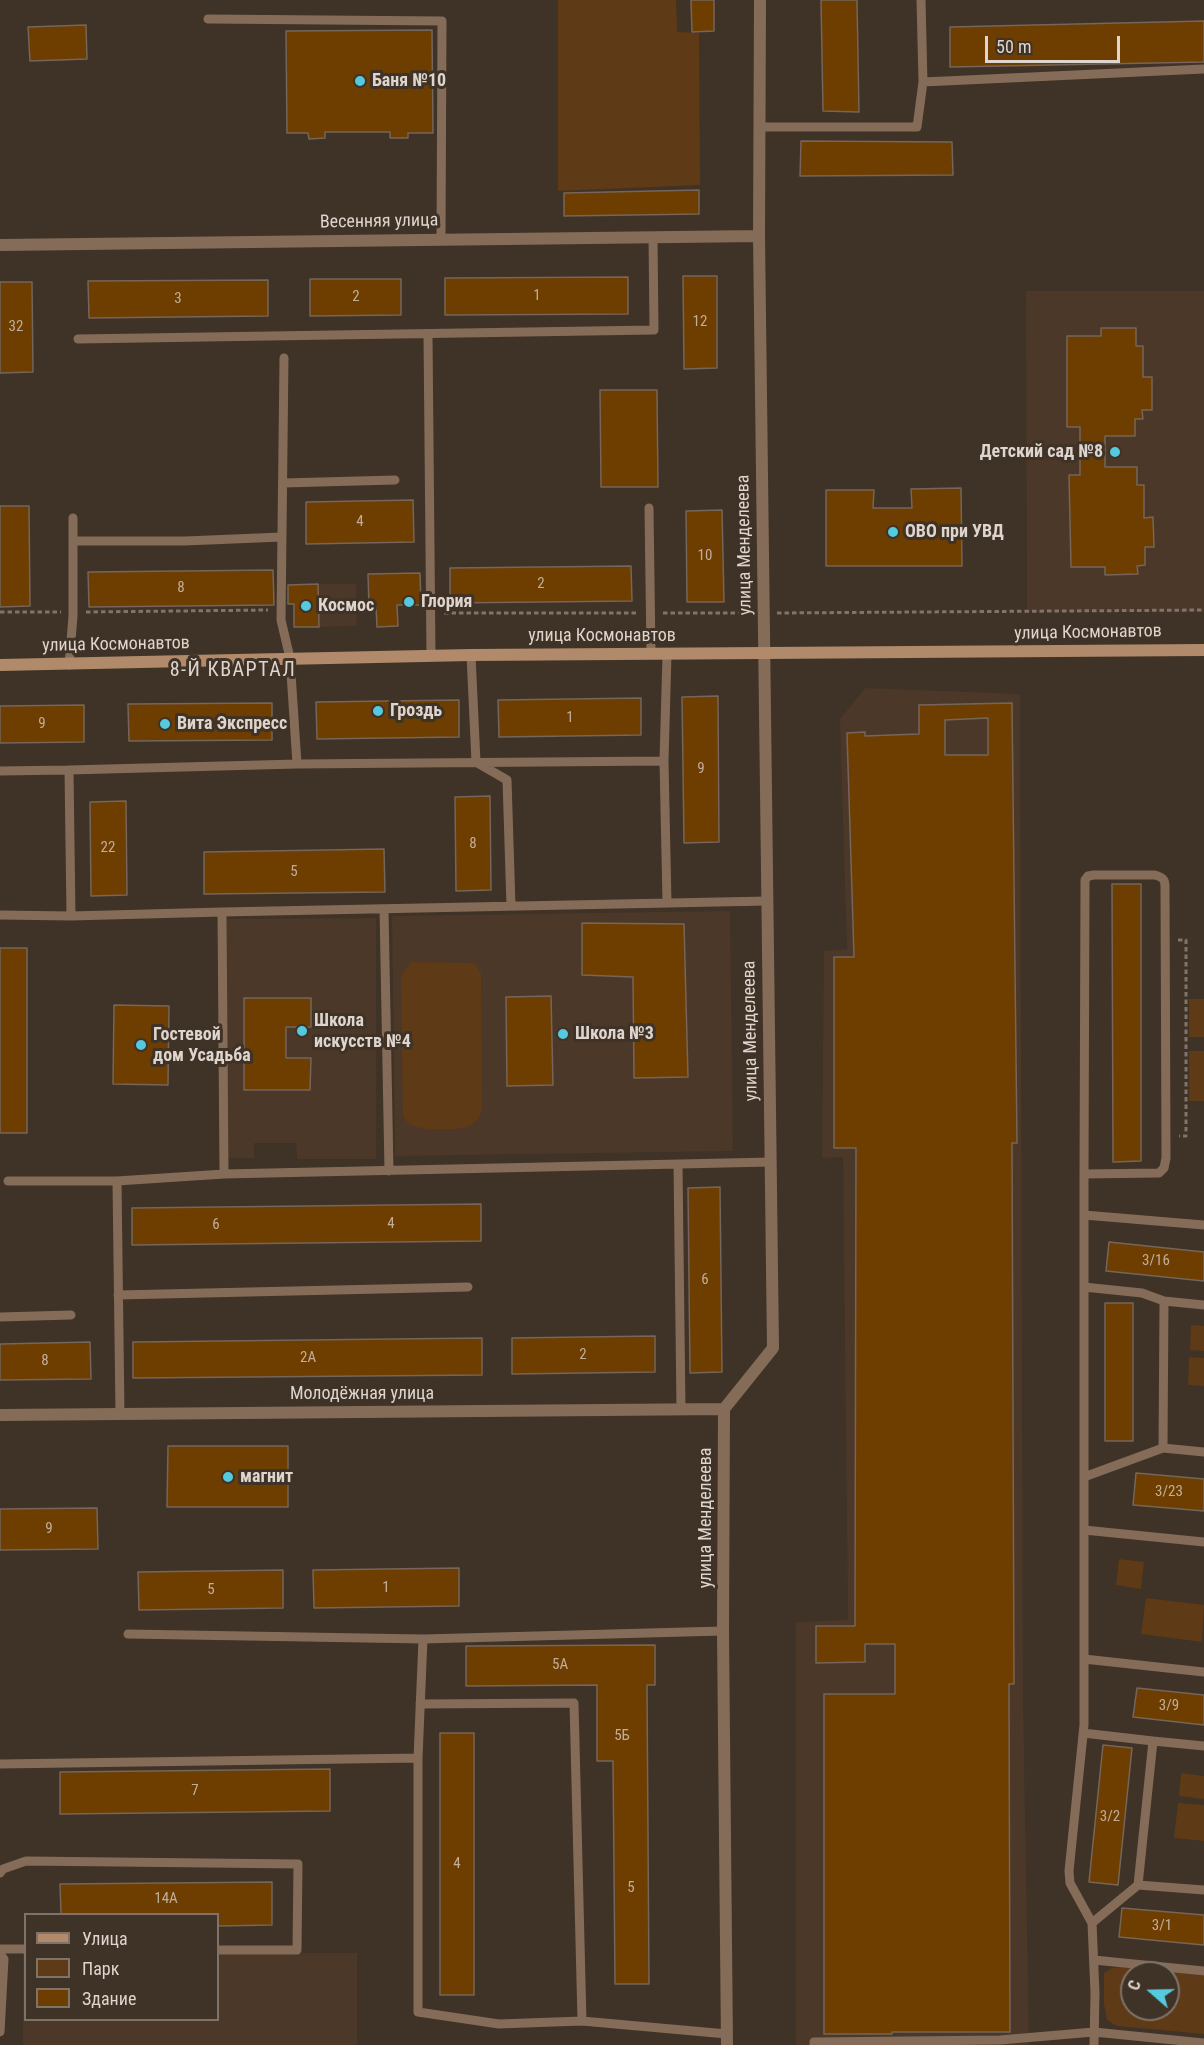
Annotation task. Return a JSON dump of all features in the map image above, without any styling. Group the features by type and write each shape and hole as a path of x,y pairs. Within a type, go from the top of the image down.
{"street":[{"name":"улица Менделеева","path":"727,2040 723,1631 724,1409 773,1348 759,236 760,0"},
{"name":"Весенняя улица","path":"0,245 759,236"},
{"name":"улица Космонавтов","path":"0,666 471,655 1204,650"},
{"name":"Молодёжная улица","path":"0,1415 724,1409"}],"lane":[{"path":"760,127 918,127 923,82 921,0"},
{"path":"208,19 442,21 441,239"},
{"path":"923,82 1204,69"},
{"path":"78,339 654,330 653,237"},
{"path":"428,334 431,656"},
{"path":"284,358 281,620 290,658 297,764"},
{"path":"283,483 395,480"},
{"path":"649,508 651,654"},
{"path":"69,665 73,612 73,518"},
{"path":"73,541 185,541 282,537"},
{"path":"667,654 664,762 668,903"},
{"path":"471,655 476,762"},
{"path":"476,762 507,780 511,906"},
{"path":"0,771 297,764 664,762"},
{"path":"69,770 71,916"},
{"path":"1084,1174 1159,1173 1164,1168 1166,1158 1165,881 1155,875 1094,875 1084,880 1083,1733 1070,1883 1092,1923 1094,2045"},
{"path":"0,915 71,916 768,901"},
{"path":"384,909 389,1171"},
{"path":"222,912 224,1174"},
{"path":"8,1181 117,1181 224,1174 771,1162"},
{"path":"678,1165 681,1409"},
{"path":"117,1181 120,1414"},
{"path":"1084,1215 1204,1225"},
{"path":"118,1295 468,1287"},
{"path":"1084,1287 1142,1293 1164,1301 1204,1305"},
{"path":"1163,1448 1164,1301"},
{"path":"0,1317 71,1314"},
{"path":"1084,1477 1163,1448 1204,1452"},
{"path":"1084,1530 1204,1542"},
{"path":"128,1634 423,1639 723,1631"},
{"path":"423,1639 418,1758 418,2012 499,2024 582,2021 727,2040"},
{"path":"1084,1659 1204,1672"},
{"path":"420,1704 574,1703 582,2021"},
{"path":"1083,1733 1204,1746"},
{"path":"1138,1885 1153,1741"},
{"path":"0,1764 418,1758"},
{"path":"0,1873 3,1869 26,1861 298,1864 297,1950 219,1950"},
{"path":"1092,1923 1138,1885 1204,1890"},
{"path":"0,1949 24,1949"},
{"path":"0,1954 4,1959 0,2032"},
{"path":"1094,1960 1204,1971"},
{"path":"814,2045 814,2042 1000,2040 1094,2032 1204,2043"}],"path":[{"path":"0,612 281,610"},
{"path":"431,614 1204,610"},
{"path":"1166,940 1186,940 1185,1136 1166,1136"}],"shaded area":[{"name":"Детский сад №8","path":"1026,291 1204,291 1204,612 1027,612"},
{"path":"318,584 356,584 357,626 319,627"},
{"path":"865,688 1020,694 1023,1694 1029,2045 796,2045 796,1622 848,1620 843,1157 822,1158 824,951 847,949 840,719"},
{"name":"Школа №3","path":"730,911 733,1151 395,1156 392,916"},
{"name":"Школа искусств №4","path":"376,918 376,1159 297,1159 296,1143 254,1143 254,1158 227,1158 227,919"},
{"path":"23,1953 24,2021 219,2021 219,1953 357,1953 357,2045 23,2045"}],"green space":[{"path":"558,0 676,0 677,32 699,33 700,185 558,191"},
{"path":"412,962 475,964 481,973 482,1110 475,1122 466,1127 421,1128 409,1124 403,1116 401,977"},
{"path":"1189,999 1204,999 1204,1037 1189,1037"},
{"path":"1189,1051 1204,1051 1204,1101 1189,1101"},
{"path":"1191,1325 1204,1326 1204,1351 1190,1350"},
{"path":"1189,1357 1204,1358 1204,1386 1188,1385"},
{"path":"1119,1559 1144,1562 1141,1589 1116,1585"},
{"path":"1146,1598 1204,1605 1202,1642 1141,1634"},
{"path":"1181,1773 1204,1776 1204,1799 1179,1796"},
{"path":"1178,1803 1204,1805 1204,1841 1174,1838"},
{"path":"1120,1967 1120,2021 1180,2021 1180,1973 1204,1976 1204,2034 1117,2026 1107,2020 1104,2004 1104,1973 1112,1968"}],"building":[{"path":"691,0 714,0 714,31 692,32"},
{"path":"821,0 857,0 859,112 823,111"},
{"path":"1204,21 1204,62 950,67 950,27"},
{"path":"86,25 87,59 30,61 28,27"},
{"name":"Баня №10","path":"432,30 433,133 408,133 408,138 390,138 390,132 325,132 325,138 309,139 308,133 287,133 286,31"},
{"path":"801,141 952,142 953,175 800,176"},
{"path":"699,190 699,214 564,216 564,193"},
{"path":"683,276 717,276 717,368 684,369"},
{"path":"628,277 628,314 445,315 445,278"},
{"path":"310,279 401,279 401,315 310,316"},
{"path":"268,280 268,316 89,318 88,281"},
{"path":"0,282 32,282 33,372 0,373"},
{"path":"1101,328 1136,328 1136,346 1143,346 1143,377 1152,377 1152,410 1142,410 1143,419 1135,419 1135,436 1105,436 1105,467 1137,467 1137,485 1144,485 1144,518 1153,517 1154,547 1145,547 1145,565 1137,566 1138,574 1105,575 1105,567 1071,567 1069,475 1080,475 1080,427 1067,427 1067,336 1101,336"},
{"path":"600,390 657,390 658,487 601,487"},
{"path":"961,488 962,566 826,566 826,490 874,490 873,508 912,508 911,489"},
{"path":"413,500 414,542 306,544 306,502"},
{"path":"0,506 29,506 30,606 0,607"},
{"path":"722,510 724,602 687,602 686,511"},
{"path":"631,566 632,601 450,603 450,568"},
{"path":"273,570 274,605 89,607 88,572"},
{"path":"420,573 421,605 397,605 398,626 377,627 376,606 369,606 368,574"},
{"name":"Космос","path":"318,584 319,627 294,627 294,604 288,604 288,585"},
{"path":"718,696 719,842 684,843 682,697"},
{"path":"641,698 641,735 499,737 498,700"},
{"path":"459,700 459,737 317,739 316,702"},
{"path":"272,703 272,740 129,741 128,704"},
{"path":"1012,703 1017,1143 1012,1143 1014,1684 1009,1684 1010,2032 824,2034 824,1694 895,1694 895,1644 865,1644 865,1662 816,1663 816,1626 855,1626 856,1148 834,1148 834,957 854,957 847,733 865,732 865,736 919,734 919,705","holes":["988,718 988,755 945,755 945,720"]},
{"path":"84,705 84,742 0,743 0,706"},
{"path":"490,796 491,890 456,891 455,797"},
{"path":"126,801 127,895 91,896 90,802"},
{"path":"384,849 385,892 204,894 204,852"},
{"path":"1112,884 1141,884 1141,1161 1113,1162"},
{"path":"582,923 684,924 688,1077 634,1078 633,977 582,975"},
{"path":"0,948 27,948 27,1133 0,1133"},
{"path":"551,996 553,1085 507,1086 506,997"},
{"path":"244,998 311,998 311,1027 286,1027 286,1058 311,1058 310,1090 244,1090"},
{"name":"Гостевой дом Усадьба","path":"114,1005 169,1006 168,1085 113,1084"},
{"path":"720,1187 722,1372 690,1373 688,1188"},
{"path":"481,1204 481,1241 132,1245 132,1208"},
{"path":"1109,1242 1204,1252 1204,1281 1106,1271"},
{"path":"1105,1303 1133,1303 1133,1441 1105,1441"},
{"path":"655,1336 655,1372 512,1374 512,1338"},
{"path":"482,1338 482,1375 133,1378 133,1342"},
{"path":"90,1342 91,1379 0,1380 0,1344"},
{"name":"магнит","path":"168,1446 288,1446 288,1507 167,1507"},
{"path":"1136,1473 1204,1479 1204,1511 1133,1505"},
{"path":"97,1508 98,1549 0,1550 0,1509"},
{"path":"459,1568 459,1606 314,1608 313,1570"},
{"path":"283,1570 283,1608 139,1610 138,1572"},
{"path":"655,1645 655,1685 647,1685 649,1984 615,1984 613,1761 597,1761 597,1685 466,1686 466,1646"},
{"path":"1137,1688 1204,1695 1204,1725 1133,1717"},
{"path":"440,1733 474,1733 474,1995 440,1995"},
{"path":"1103,1745 1132,1748 1118,1885 1089,1882"},
{"path":"330,1769 330,1811 60,1814 60,1772"},
{"path":"272,1882 272,1925 219,1926 219,1913 61,1913 60,1884"},
{"path":"1122,1908 1204,1915 1204,1945 1119,1937"}],"place":[{"name":"Баня №10","path":"360,81"},
{"name":"Детский сад №8","path":"1115,452"},
{"name":"ОВО при УВД","path":"893,532"},
{"name":"Глория","path":"409,602"},
{"name":"Космос","path":"306,606"},
{"name":"Гроздь","path":"378,711"},
{"name":"Вита Экспресс","path":"165,724"},
{"name":"Школа искусств №4","path":"302,1031"},
{"name":"Школа №3","path":"563,1034"},
{"name":"Гостевой дом Усадьба","path":"141,1045"},
{"name":"магнит","path":"228,1477"}],"district":[{"name":"8-Й КВАРТАЛ","path":"233,671"}]}
